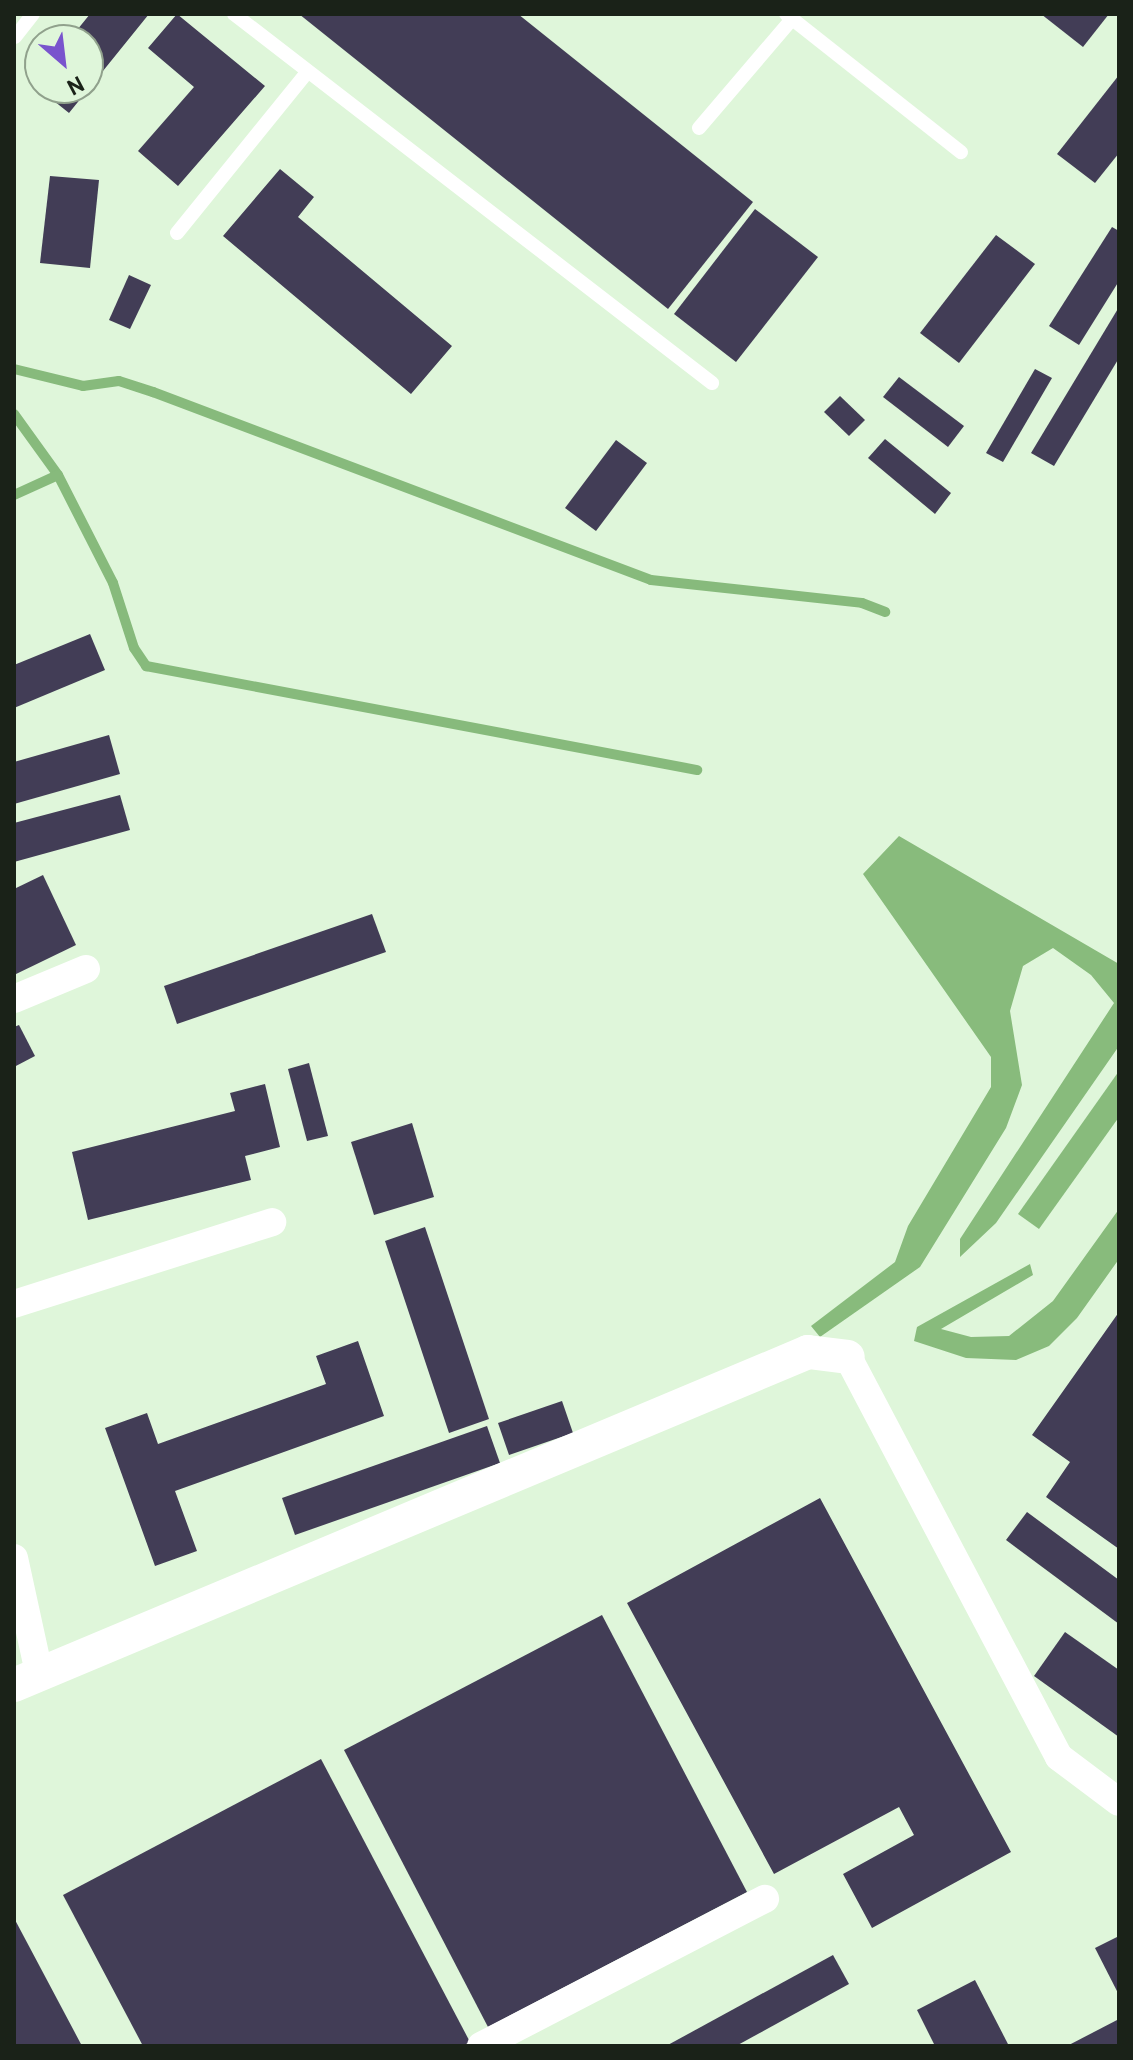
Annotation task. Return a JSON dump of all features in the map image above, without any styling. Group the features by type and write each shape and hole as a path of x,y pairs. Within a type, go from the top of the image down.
{"street":[{"path":"14,999 86,969"},
{"path":"14,1304 272,1222"},
{"path":"14,1558 27,1679 808,1352 848,1357 1059,1757 1119,1802"},
{"path":"481,2046 765,1899"}],"lane":[{"path":"15,37 33,14"},
{"path":"234,14 712,383"},
{"path":"699,128 789,16 961,152"},
{"path":"177,233 308,71"}],"green space":[{"path":"899,836 1119,964 1119,1046 996,1223 960,1257 960,1239 1114,1003 1091,975 1053,948 1023,966 1010,1011 1022,1085 1006,1128 920,1267 820,1337 811,1326 895,1262 908,1226 991,1087 991,1057 863,874"},
{"path":"1119,1071 1119,1117 1039,1229 1018,1214"},
{"path":"1119,1209 1119,1259 1077,1318 1049,1346 1016,1360 966,1358 914,1341 917,1327 1030,1264 1033,1275 941,1329 971,1337 1009,1336 1053,1301"}],"building":[{"path":"90,14 149,14 104,70 104,24 82,24"},
{"path":"177,14 265,86 178,186 138,151 194,87 148,48"},
{"path":"299,14 518,14 753,202 668,309"},
{"path":"1041,14 1109,14 1083,47"},
{"path":"1119,75 1119,153 1095,183 1057,154"},
{"path":"58,104 76,104 69,113"},
{"path":"280,169 314,197 298,217 452,346 411,394 223,236"},
{"path":"50,176 99,180 90,268 40,263"},
{"path":"755,209 818,257 736,362 674,314"},
{"path":"1112,227 1119,231 1119,281 1079,345 1049,326"},
{"path":"996,235 1035,264 959,363 920,333"},
{"path":"129,275 151,285 130,329 109,320"},
{"path":"1119,307 1119,358 1054,466 1031,453"},
{"path":"1035,369 1052,378 1003,462 986,453"},
{"path":"899,377 964,426 948,447 883,397"},
{"path":"840,396 865,420 849,436 824,412"},
{"path":"885,439 951,493 935,514 868,458"},
{"path":"616,440 647,463 596,531 565,508"},
{"path":"90,634 105,670 14,708 14,665"},
{"path":"109,735 120,774 14,804 14,762"},
{"path":"120,795 130,830 14,862 14,823"},
{"path":"43,875 76,945 14,975 14,889"},
{"path":"372,914 386,952 177,1024 164,986"},
{"path":"19,1025 35,1056 14,1067 14,1027"},
{"path":"309,1063 328,1136 307,1141 288,1069"},
{"path":"265,1084 280,1147 245,1156 251,1180 88,1220 72,1152 235,1111 230,1093"},
{"path":"412,1123 434,1197 374,1215 351,1142"},
{"path":"425,1227 489,1419 449,1433 385,1241"},
{"path":"1119,1312 1119,1549 1046,1497 1070,1462 1032,1435"},
{"path":"358,1341 384,1416 175,1491 197,1551 155,1566 105,1428 147,1413 158,1444 326,1384 316,1356"},
{"path":"562,1401 573,1433 509,1455 498,1423"},
{"path":"487,1426 500,1463 295,1535 282,1498"},
{"path":"820,1498 1011,1852 872,1928 843,1874 914,1835 899,1807 774,1874 627,1603"},
{"path":"1027,1512 1119,1580 1119,1624 1006,1540"},
{"path":"602,1615 747,1892 488,2027 344,1750"},
{"path":"1065,1632 1119,1670 1119,1737 1034,1676"},
{"path":"321,1759 470,2042 462,2046 143,2046 63,1895"},
{"path":"14,1918 82,2046 14,2046"},
{"path":"1119,1936 1119,1995 1095,1948"},
{"path":"833,1955 849,1984 736,2046 666,2046"},
{"path":"975,1980 1009,2046 935,2046 917,2010"},
{"path":"1119,2019 1119,2046 1067,2046"}],"waterway":[{"path":"14,369 83,386 119,381 153,392 651,580 862,603 885,612"},
{"path":"14,414 58,475 113,583 134,648 146,666 697,770"},
{"path":"14,495 58,475"}]}
